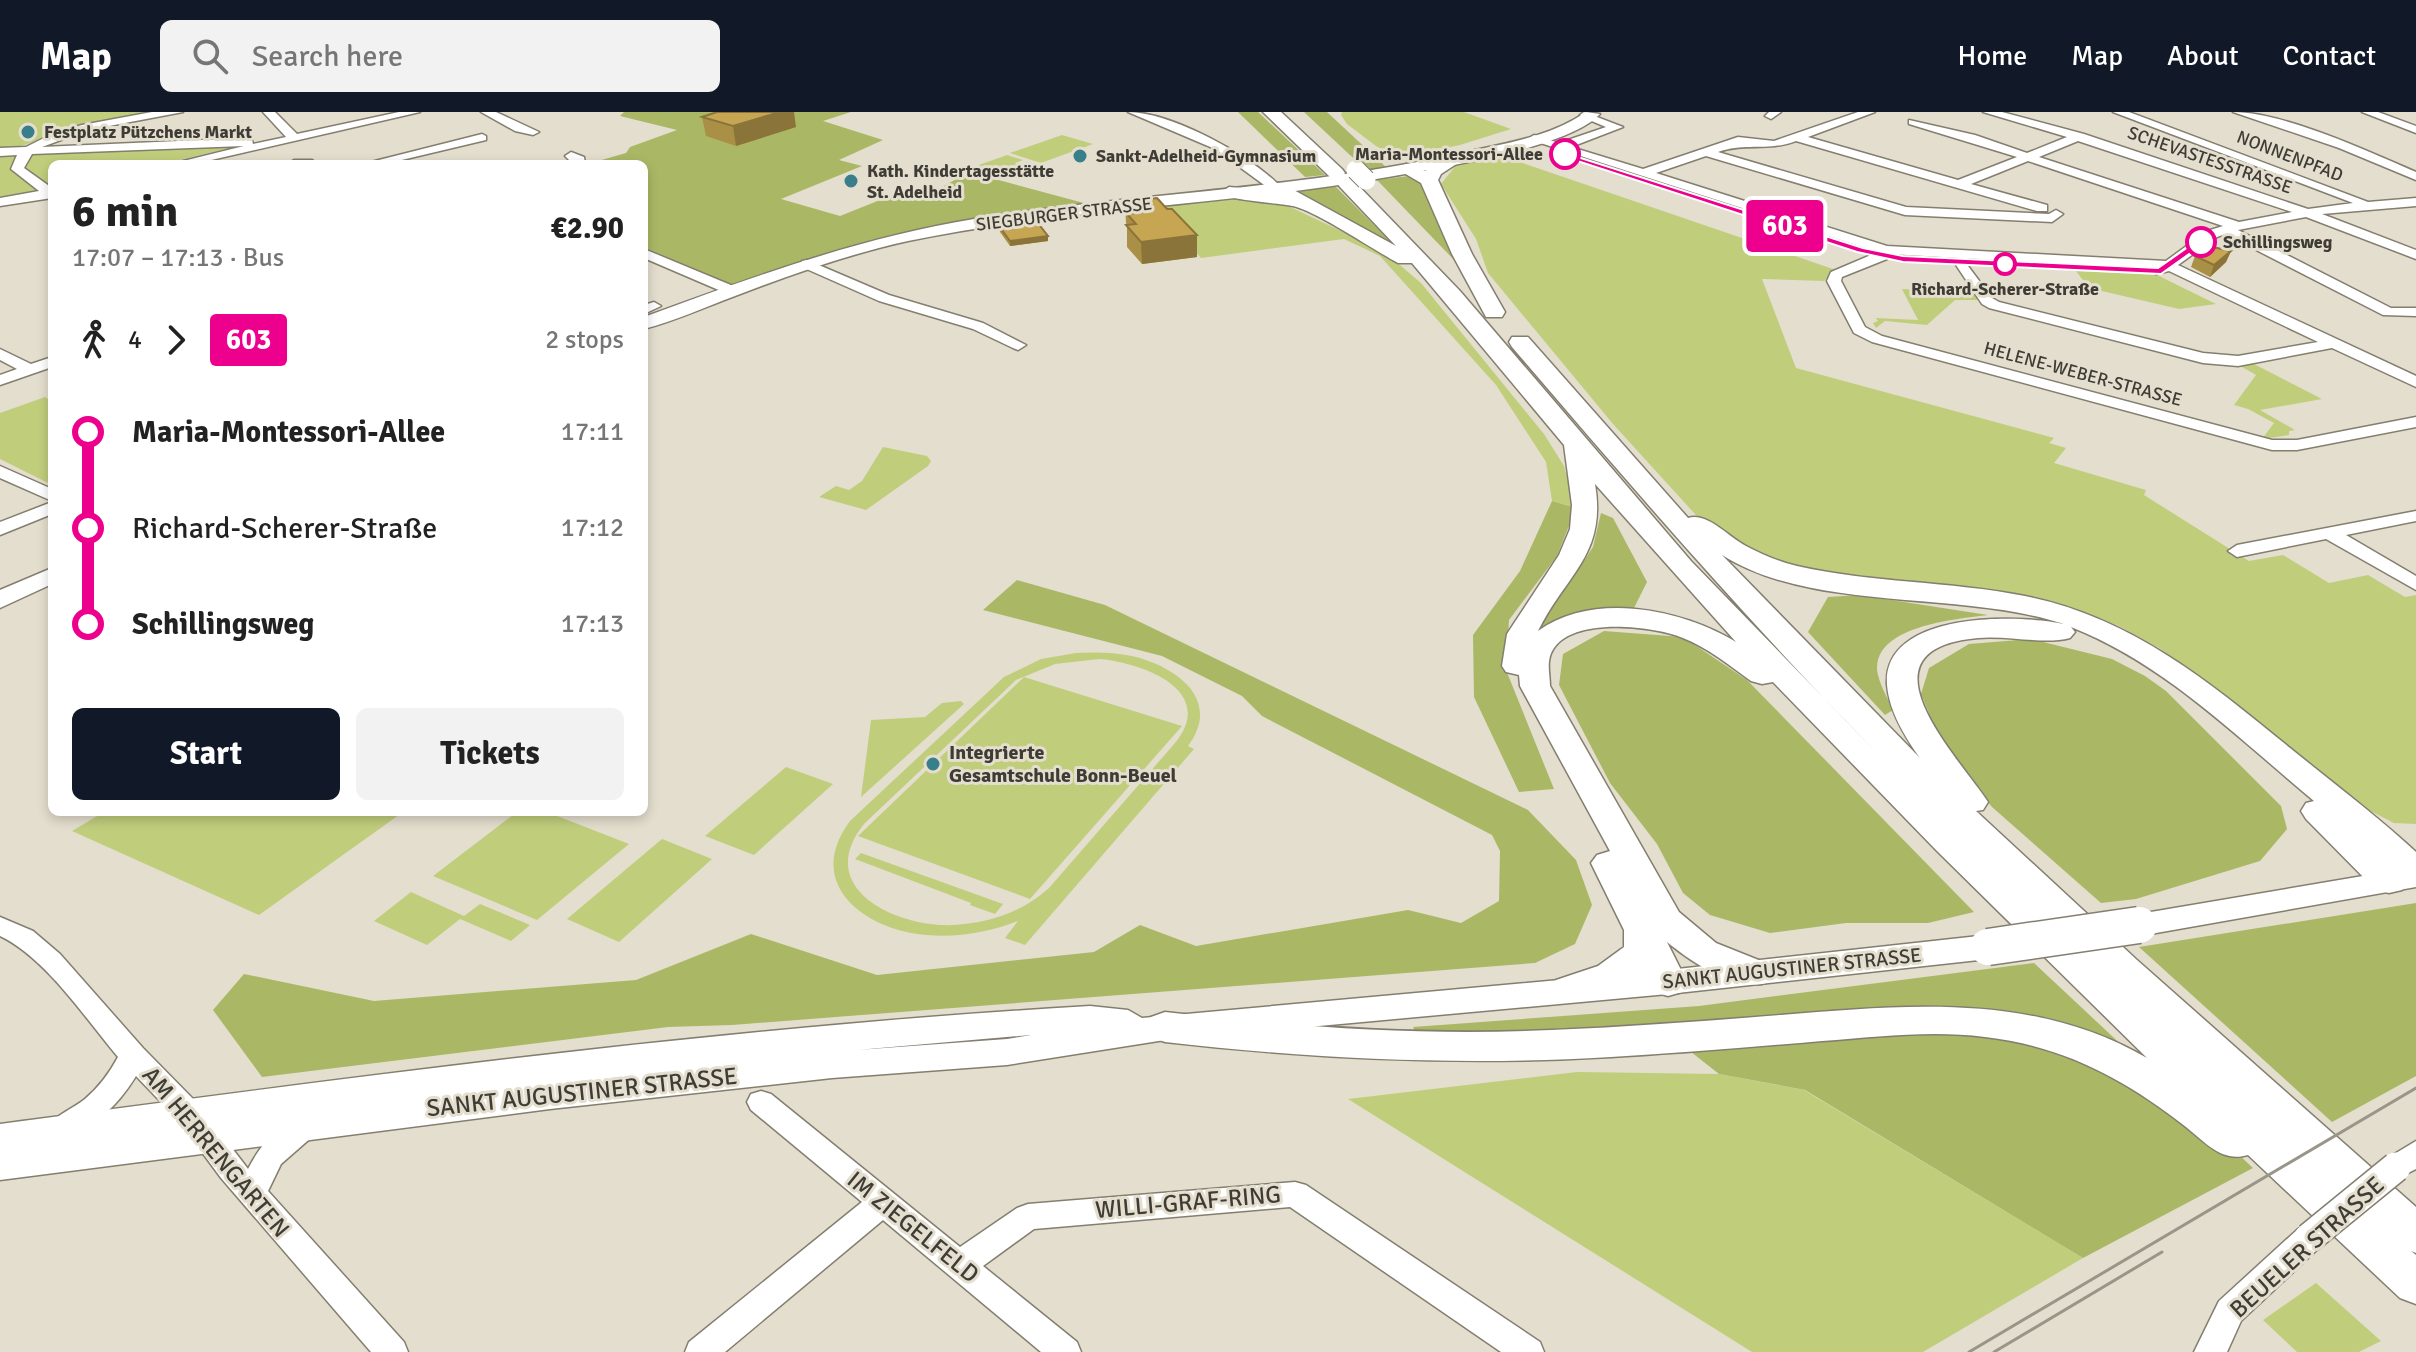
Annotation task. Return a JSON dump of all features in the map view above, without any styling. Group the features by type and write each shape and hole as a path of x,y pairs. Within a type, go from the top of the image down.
{"highway":[{"path":"1271,112 1351,177 1494,312 1636,478 1840,696 2396,1240 2416,1284"},
{"path":"1291,112 1351,177 1677,563 1806,700 2179,1066 2396,1240"},
{"path":"1429,180 1434,171 1455,159"},
{"path":"1406,169 1429,180 1462,254 1494,312"},
{"path":"1275,187 1434,274"},
{"path":"1229,193 1261,194 1302,203"},
{"path":"1576,444 1585,511 1580,541 1521,634 1516,659 1521,686 1668,982"},
{"path":"1636,478 1709,537 1764,565 1842,584 2023,605 2070,616 2148,651 2353,817 2407,877"},
{"path":"1753,973 1703,952 1666,921 1535,686 1533,657 1549,636 1570,625 1618,617 1650,619 1711,640 1761,675 1806,700"},
{"path":"2033,884 1945,768 1911,716 1905,699 1903,671 1910,657 1922,645 1939,636 1981,627 2033,628 2086,639 2128,654 2181,688 2407,877"},
{"path":"2353,817 2374,828 2416,842"},
{"path":"1570,990 1605,979 1630,965 1643,948 1642,930"},
{"path":"1165,1027 1309,1043 1459,1047 1540,1045 1923,1019 2014,1025 2075,1040 2153,1080 2396,1240"}],"main road":[{"name":"SIEGBURGER STRASSE","path":"648,322 807,264 874,244 938,231 1406,169 1527,139 1592,114"},
{"path":"0,600 48,577"},
{"name":"SANKT AUGUSTINER STRASSE","path":"0,1139 54,1131 198,1124 310,1124 817,1066 1007,1052 1165,1027 1753,973 1988,947 2139,925 2407,877"},
{"name":"SANKT AUGUSTINER STRASSE","path":"0,1165 198,1124 686,1052 1090,1019 1165,1027"}],"street":[{"path":"48,191 17,169 16,164 28,150 51,137 73,130 177,112"},
{"path":"269,112 294,138"},
{"path":"0,152 246,145 414,112"},
{"path":"487,112 519,129 533,132"},
{"path":"1134,112 1219,146 1275,187"},
{"path":"1839,112 1856,117"},
{"path":"1638,175 1738,141 1775,145 1869,112"},
{"name":"SCHEVASTESSTRASSE","path":"1989,112 2080,136 2309,213 2416,255"},
{"name":"NONNENPFAD","path":"2119,112 2367,204"},
{"path":"2135,116 2160,112"},
{"name":"NONNENPFAD","path":"2239,112 2343,145 2416,176"},
{"path":"2368,112 2416,130"},
{"name":"SIEGBURGER STRASSE","path":"1554,148 1617,127 1592,114"},
{"path":"1913,122 1936,126 2232,228 2366,301 2389,299 2414,311"},
{"path":"1959,184 2080,136"},
{"path":"386,160 482,138"},
{"path":"1706,152 1905,211 2052,218 2056,214 1797,138"},
{"path":"1527,139 1884,253 1961,262 2164,268 2314,347"},
{"path":"246,145 258,157"},
{"path":"192,160 246,145"},
{"path":"0,202 48,194"},
{"path":"2164,268 2212,234 2232,228 2367,204 2416,202"},
{"path":"1884,253 2164,268 2416,382"},
{"name":"HELENE-WEBER-STRASSE","path":"1884,253 1836,275 1834,281 1859,330 1877,339 2272,445 2297,445 2416,422"},
{"path":"648,255 733,291"},
{"path":"1961,262 1987,301 1994,305 2203,358 2238,361 2332,344"},
{"path":"807,264 884,298 978,326 1018,345"},
{"path":"0,354 29,369"},
{"path":"0,380 48,363"},
{"path":"0,471 48,494"},
{"path":"0,529 48,509"},
{"path":"2237,551 2416,516"},
{"path":"2329,533 2416,584"},
{"name":"AM HERRENGARTEN","path":"1,927 24,937 51,961 198,1124 252,1194 392,1352"},
{"path":"54,1131 76,1121 108,1095 133,1055"},
{"name":"IM ZIEGELFELD","path":"761,1102 1065,1352"},
{"path":"252,1194 265,1160 281,1143 310,1124"},
{"name":"BEUELER STRASSE","path":"2210,1352 2230,1311 2309,1238 2406,1160"},
{"name":"WILLI-GRAF-RING","path":"959,1265 1028,1217 1295,1194 1528,1352"},
{"path":"701,1352 882,1203"}],"green space":[{"name":"Festplatz Pützchens Markt","path":"0,112 162,112 98,122 0,150"},
{"path":"624,112 851,112 823,121 883,140 839,160 862,166 781,199 840,216 900,192 924,197 969,172 1095,206 912,233 859,244 731,287 648,249 648,160 602,160 626,153 630,147 677,130 620,116"},
{"path":"1238,112 1258,112 1325,175 1305,177"},
{"path":"1304,112 1327,112 1386,167 1366,170"},
{"path":"1342,112 1464,112 1511,129 1460,145 1397,158 1347,124"},
{"path":"1062,135 1093,144 1041,163 1010,153"},
{"name":"Festplatz Pützchens Markt","path":"228,143 230,148 179,160 48,160 48,190 0,199 0,155"},
{"path":"1007,155 1023,160 1015,163 1019,165 1028,162 1044,166 1014,177 998,172 1005,169 992,171 976,166"},
{"path":"1499,155 1836,270 1824,281 1762,279 1796,368 2054,438 2049,443 2066,448 2054,463 2146,490 2144,495 2249,561 2283,555 2329,583 2368,575 2405,597 2416,595 2416,824 2394,823 2347,799 2209,684 2161,649 2117,625 2075,611 1834,579 1767,561 1715,536 1613,424 1488,273 1476,239 1441,184 1457,164"},
{"path":"1417,175 1457,263 1377,180"},
{"path":"1335,186 1405,256 1293,192"},
{"path":"1271,198 1354,237 1394,260 1421,283 1544,434 1564,466 1576,508 1552,501 1546,462 1496,385 1380,256 1344,239 1201,258 1174,229 1163,206"},
{"path":"2076,271 2157,275 2216,304 2179,309 2089,288"},
{"path":"1902,289 1974,292 1980,300 1955,300 1927,325 1885,321 1876,328 1873,323 1878,321 1876,318 1918,320"},
{"path":"2250,362 2322,399 2260,410 2295,430 2289,431 2289,435 2262,439 2274,423 2234,405 2256,375 2237,364"},
{"path":"45,397 48,399 48,483 0,459 0,413"},
{"path":"883,447 927,456 931,461 866,510 819,497 836,486 849,490 862,481"},
{"path":"1552,501 1576,508 1557,556 1509,620 1506,670 1554,789 1519,792 1474,697 1473,635 1520,571"},
{"path":"1601,513 1613,518 1647,582 1632,612 1558,621 1539,629 1593,547"},
{"path":"1017,580 1105,605 1528,810 1576,860 1592,905 1575,944 1535,963 732,1025 668,1027 262,1077 213,1010 244,974 374,1001 636,980 751,934 877,975 1094,952 1140,925 1196,946 1408,910 1461,923 1499,901 1500,851 1492,835 1262,716 1242,696 1162,656 983,610"},
{"path":"1859,595 1988,615 1918,628 1887,646 1879,659 1878,675 1893,710 1885,715 1808,632 1828,597"},
{"path":"1604,631 1683,637 1747,680 1974,912 1928,923 1846,923 1770,933 1710,915 1683,893 1657,844 1610,783 1559,685 1563,654"},
{"path":"2031,639 2112,659 2166,691 2281,806 2287,829 2260,861 2136,899 2101,903 1992,807 1944,749 1921,694 1929,668 1969,644"},
{"path":"1076,653 1111,653 1148,661 1178,676 1197,700 1200,714 1197,729 1188,746 1194,749 1025,945 1005,938 1018,921 973,933 938,936 903,931 863,913 848,900 837,883 833,865 837,844 850,821 1004,677 1041,659","holes":["1099,659 1116,661 1152,673 1181,693 1187,708 1186,724 1175,743 1049,888 1028,904 1004,915 954,925 909,920 887,912 868,900 855,885 848,868 851,847 864,824 1016,680 1055,664"]},
{"path":"1024,677 1182,726 1030,899 858,836"},
{"path":"961,701 964,704 861,797 871,720 925,717 942,703"},
{"path":"786,767 833,784 754,855 705,836"},
{"path":"97,816 397,816 259,915 72,831"},
{"path":"512,816 557,816 629,844 537,920 433,876"},
{"path":"662,839 712,859 619,942 567,919"},
{"path":"861,853 1003,904 995,914 855,859"},
{"path":"411,892 464,916 480,904 530,925 511,941 460,919 427,945 374,921"},
{"path":"2416,903 2416,1076 2332,1122 2139,947"},
{"path":"2034,963 2253,1168 2083,1258 1805,1090 1719,1074 1658,1026 1419,1039 1413,1027 1699,1006"},
{"path":"1577,1072 1719,1074 1804,1090 2083,1258 1923,1352 1752,1352 1348,1099"},
{"path":"2316,1283 2381,1341 2359,1352 2297,1352 2263,1320"}],"building":[{"path":"717,112 780,112 733,126 702,117"},
{"path":"1157,198 1197,235 1141,242 1126,225 1136,224 1127,214 1135,213 1125,202"},
{"path":"1037,222 1048,236 1010,241 999,226"},
{"path":"2208,246 2231,251 2214,265 2195,256"}],"tram line":[{"path":"1969,1352 2416,1088"},
{"path":"1994,1352 2162,1252"}],"bus line":[{"name":"603","path":"1565,154 1861,250 1903,259 2161,271 2201,242"}],"place":[{"name":"Festplatz Pützchens Markt","path":"28,132"},
{"name":"Maria-Montessori-Allee","path":"1565,154"},
{"name":"Sankt-Adelheid-Gymnasium","path":"1080,156"},
{"name":"Kath. Kindertagesstätte St. Adelheid","path":"851,181"},
{"name":"Schillingsweg","path":"2201,242"},
{"name":"Richard-Scherer-Straße","path":"2005,264"},
{"name":"Integrierte Gesamtschule Bonn-Beuel","path":"933,764"}]}
